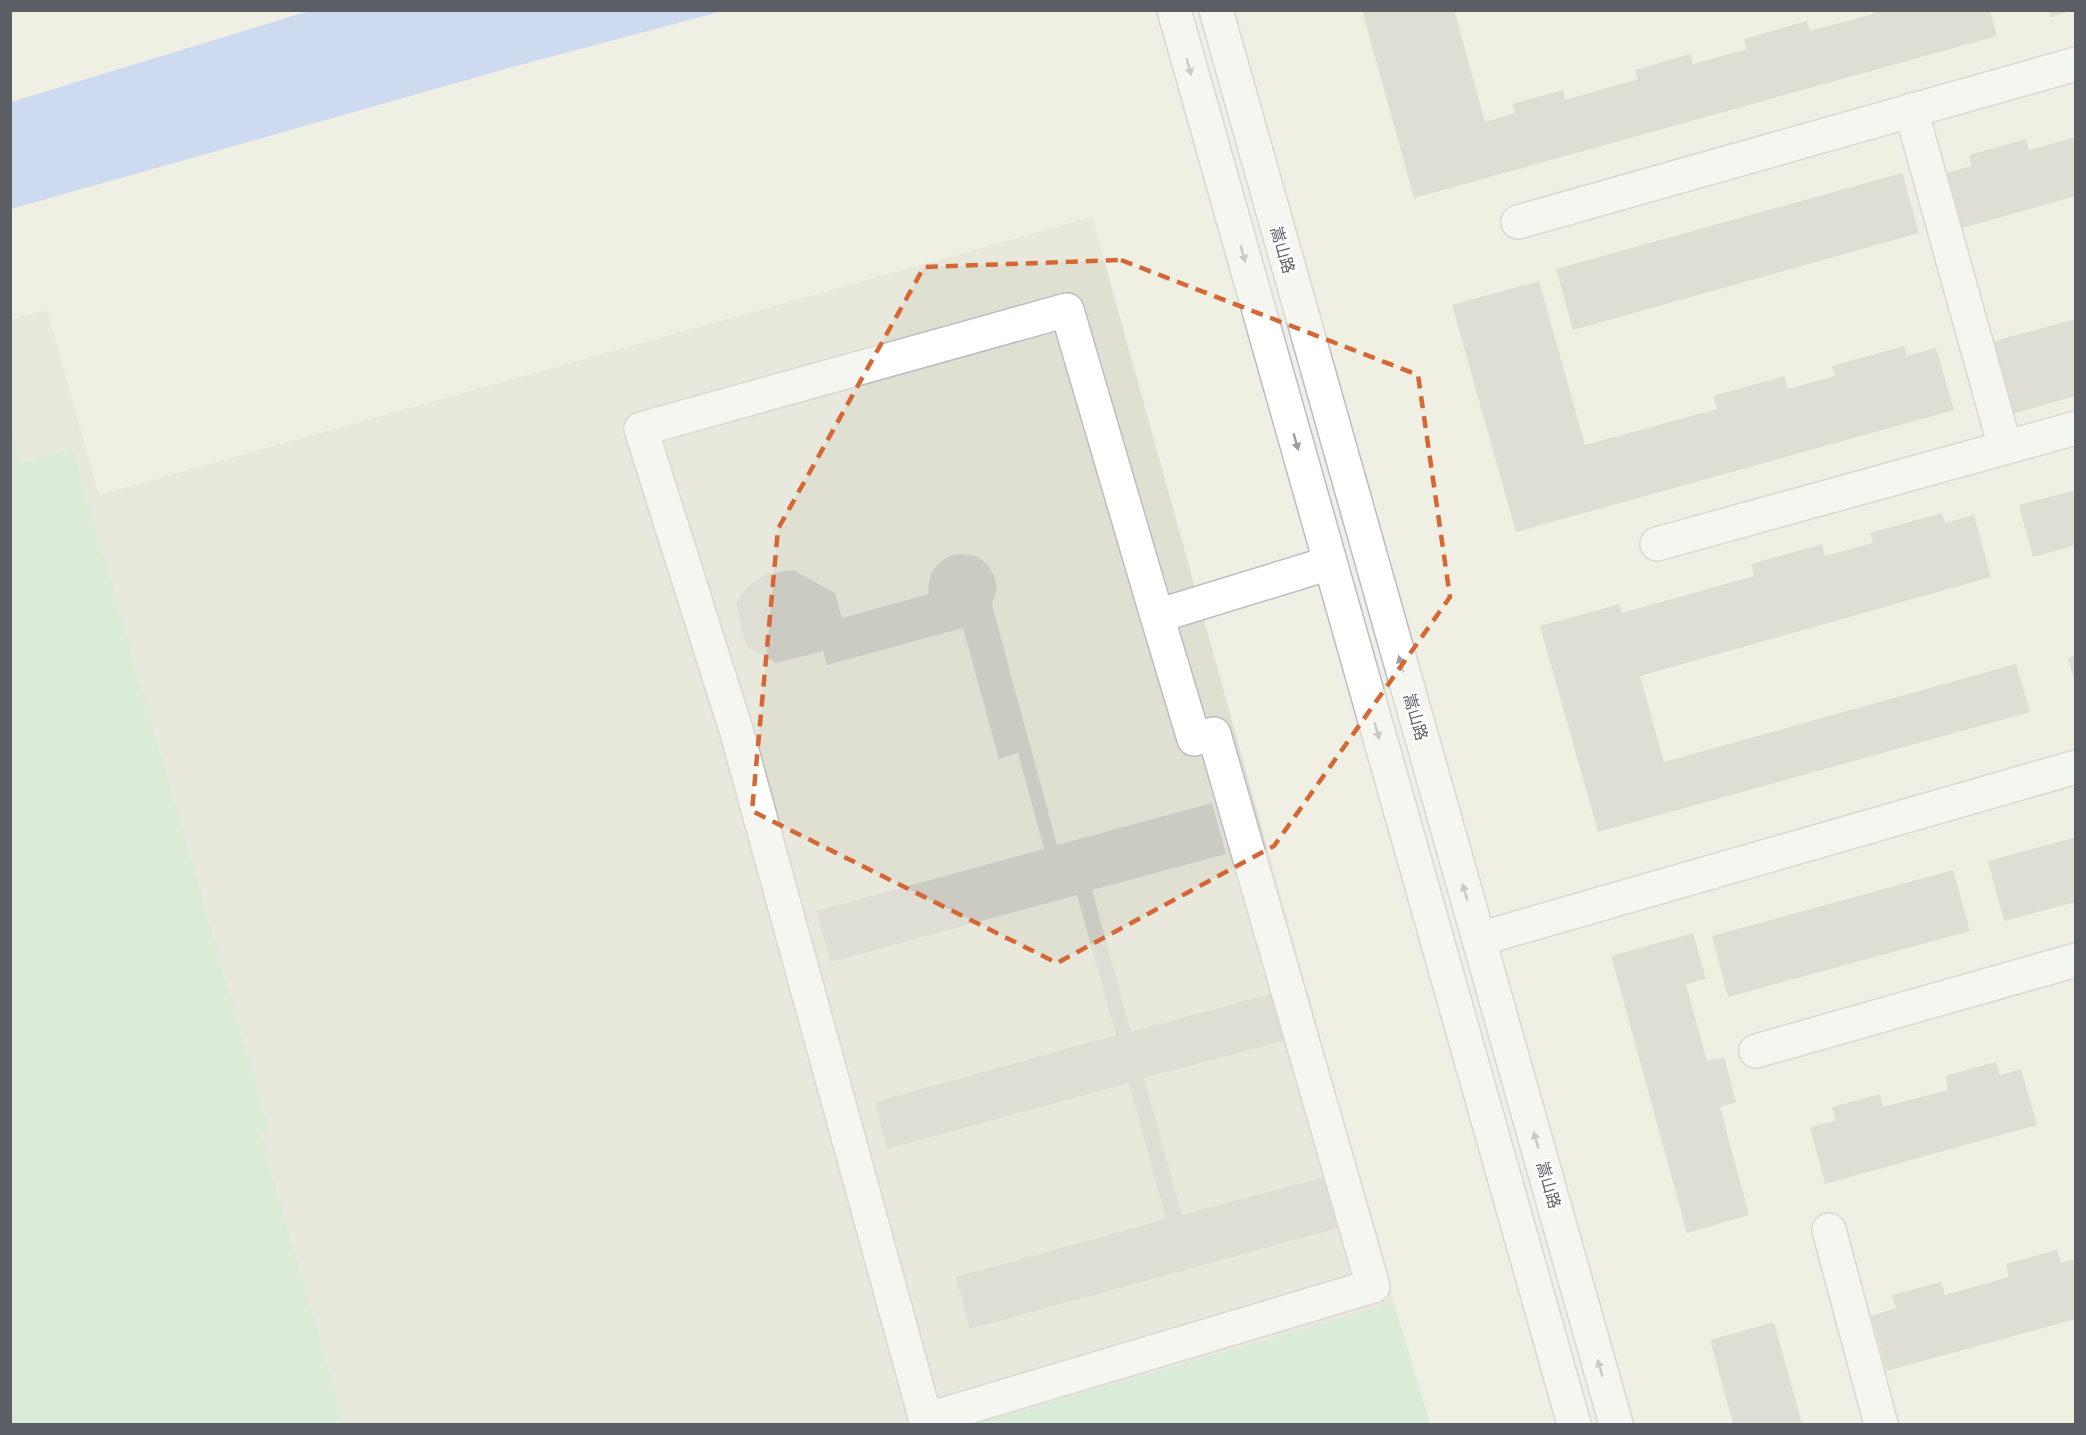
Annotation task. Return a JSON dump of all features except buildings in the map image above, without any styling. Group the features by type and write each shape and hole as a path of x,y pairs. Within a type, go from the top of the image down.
{"street":[{"path":"1173,10 1574,1425"},
{"name":"嵩山路","path":"1216,10 1616,1425"},
{"path":"1518,222 2076,64"},
{"path":"1911,110 2005,447"},
{"path":"1067,310 1194,739 1214,734 1373,1286 926,1422 737,734 641,429 1067,310"},
{"path":"1657,544 2076,428"},
{"path":"1157,616 1330,563"},
{"path":"1479,939 2076,767"},
{"path":"1756,1051 2076,960"},
{"path":"1829,1230 1881,1425"}],"highlighted area":[{"path":"1121,260 1418,375 1450,597 1274,846 1057,963 752,811 778,529 924,267"}],"shaded area":[{"path":"1092,217 1394,1303 1430,1424 11,1424 11,320 47,310 99,495"}],"green space":[{"path":"11,426 21,463 72,449 269,1130 260,1133 344,1424 11,1424"},
{"path":"1394,1303 1430,1424 976,1424"}],"water":[{"path":"309,11 723,11 520,65 11,209 11,102"}]}
